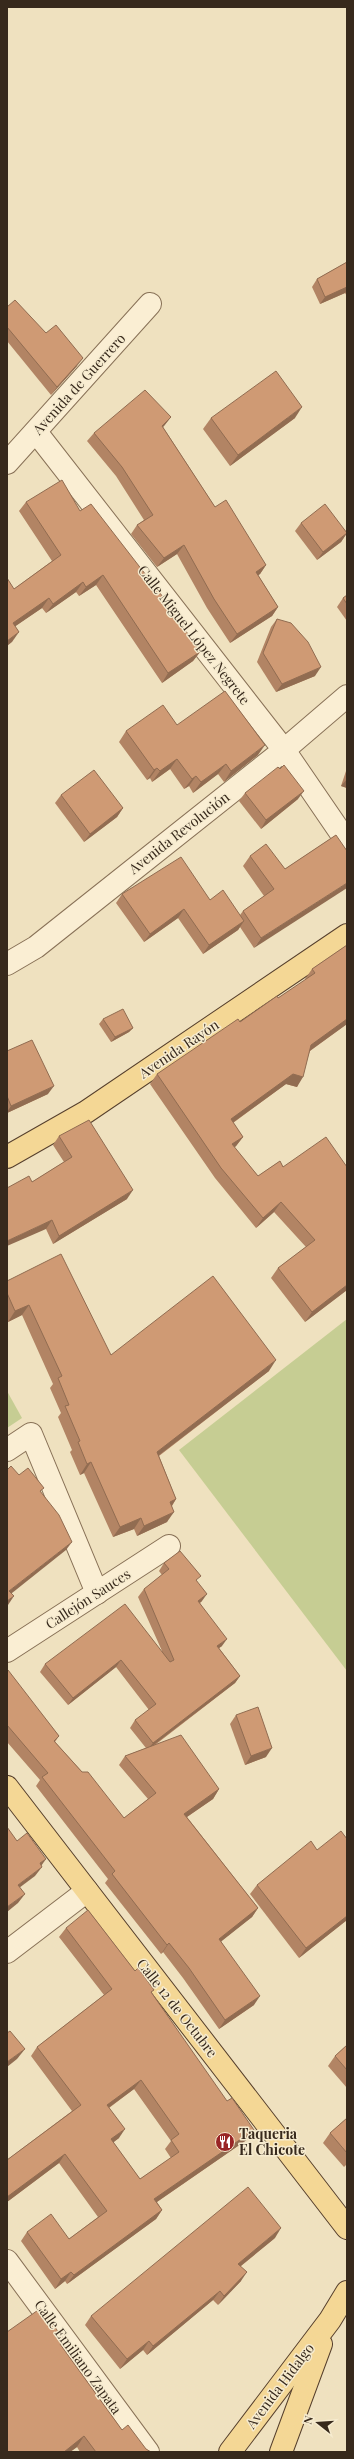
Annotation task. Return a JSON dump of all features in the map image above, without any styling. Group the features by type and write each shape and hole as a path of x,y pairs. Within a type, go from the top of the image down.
{"main road":[{"name":"Avenida Rayón","path":"7,1157 86,1112 347,935"},
{"name":"Calle 12 de Octubre","path":"7,1787 347,2228"},
{"name":"Avenida Hidalgo","path":"230,2452 330,2320 347,2292"},
{"name":"Avenida Hidalgo","path":"280,2452 330,2320"}],"street":[{"name":"Avenida de Guerrero","path":"7,463 150,304"},
{"name":"Calle Miguel López Negrete","path":"36,432 284,750 347,842"},
{"name":"Avenida Revolución","path":"7,964 36,947 284,750 347,696"},
{"path":"7,1450 31,1434 97,1593"},
{"name":"Callejón Sauces","path":"7,1651 169,1546"},
{"path":"7,1952 87,1891"},
{"name":"Calle Emiliano Zapata","path":"7,2261 148,2452"}],"green space":[{"path":"347,1319 347,1671 179,1450"},
{"path":"7,1391 22,1418 7,1428"}],"building":[{"path":"347,262 347,287 325,297 317,279"},
{"path":"15,300 46,333 56,325 83,358 57,387 7,327 7,307"},
{"path":"276,371 302,407 238,455 211,418"},
{"path":"145,390 171,417 162,426 215,507 226,500 266,565 256,572 278,607 237,634 214,599 184,545 164,558 137,525 153,515 122,467 94,433"},
{"path":"62,480 80,511 91,504 163,597 200,652 168,673 103,575 86,587 83,582 53,604 49,598 13,623 19,632 7,641 7,578 14,589 61,555 26,502"},
{"path":"325,504 347,533 323,552 301,523"},
{"path":"347,595 347,604 343,598"},
{"path":"277,619 291,623 308,642 321,667 282,684 263,653"},
{"path":"225,691 265,745 231,771 226,764 201,782 196,776 192,779 177,759 160,771 157,768 154,770 126,731 163,705 177,725"},
{"path":"284,765 304,791 266,820 245,793 278,767 280,769"},
{"path":"94,770 123,808 90,834 61,795"},
{"path":"336,835 347,851 347,883 261,938 243,911 274,889 250,856 266,844 285,869"},
{"path":"181,857 210,900 223,890 244,921 209,945 184,909 150,934 122,894"},
{"path":"347,945 347,1019 311,1045 303,1077 293,1074 231,1119 243,1137 232,1144 258,1176 280,1161 283,1167 326,1137 347,1167 347,1285 312,1312 278,1268 315,1240 281,1202 263,1218 221,1168 157,1074 238,1019 240,1022 277,996 278,998 315,973 312,969"},
{"path":"123,1009 133,1028 115,1037 103,1019"},
{"path":"32,1040 54,1086 11,1106 7,1096 7,1051"},
{"path":"89,1120 133,1190 59,1236 52,1220 7,1241 7,1188 29,1176 32,1182 72,1157 59,1136"},
{"path":"61,1254 111,1355 213,1276 276,1360 157,1452 176,1499 170,1502 174,1512 144,1526 141,1518 120,1527 91,1462 87,1464 78,1442 80,1441 65,1406 69,1405 58,1378 62,1376 29,1305 15,1311 7,1293 7,1281"},
{"path":"11,1466 19,1475 28,1468 44,1488 40,1491 59,1515 72,1542 9,1591 14,1596 7,1601 7,1470"},
{"path":"180,1551 201,1576 196,1580 207,1594 198,1601 227,1639 217,1646 240,1676 153,1743 135,1720 156,1704 121,1660 73,1698 45,1664 125,1604 170,1662 174,1660 144,1589 169,1569 164,1563"},
{"path":"8,1670 59,1736 54,1741 82,1772 88,1772 124,1818 156,1793 125,1756 181,1735 219,1789 184,1814 258,1908 219,1939 260,1996 225,2020 189,1968 169,1943 167,1945 112,1874 115,1871 42,1777 48,1773 7,1725"},
{"path":"258,1707 272,1748 251,1756 236,1715"},
{"path":"7,1827 17,1841 27,1833 46,1859 40,1863 42,1867 18,1885 25,1894 7,1907"},
{"path":"341,1831 347,1839 347,1916 306,1948 257,1885 311,1841 317,1850"},
{"path":"88,1910 135,1971 138,1968 154,1990 151,1992 227,2101 232,2098 254,2130 154,2199 162,2210 74,2275 71,2272 61,2279 27,2232 51,2214 69,2239 107,2211 65,2154 7,2197 7,2160 81,2105 37,2047 112,1989 66,1928","holes":["141,2080 179,2134 171,2140 179,2152 140,2179 111,2139 125,2129 107,2105"]},
{"path":"10,2031 25,2049 7,2062 7,2033"},
{"path":"347,2045 347,2070 335,2056"},
{"path":"347,2118 347,2153 330,2133"},
{"path":"248,2187 281,2228 238,2264 247,2272 224,2296 220,2291 153,2346 149,2341 127,2359 91,2316"},
{"path":"41,2308 65,2341 60,2344 122,2430 128,2425 146,2449 151,2452 96,2452 84,2436 64,2452 7,2452 7,2332"}],"place":[{"name":"Taqueria El Chicote","path":"225,2142"}]}
